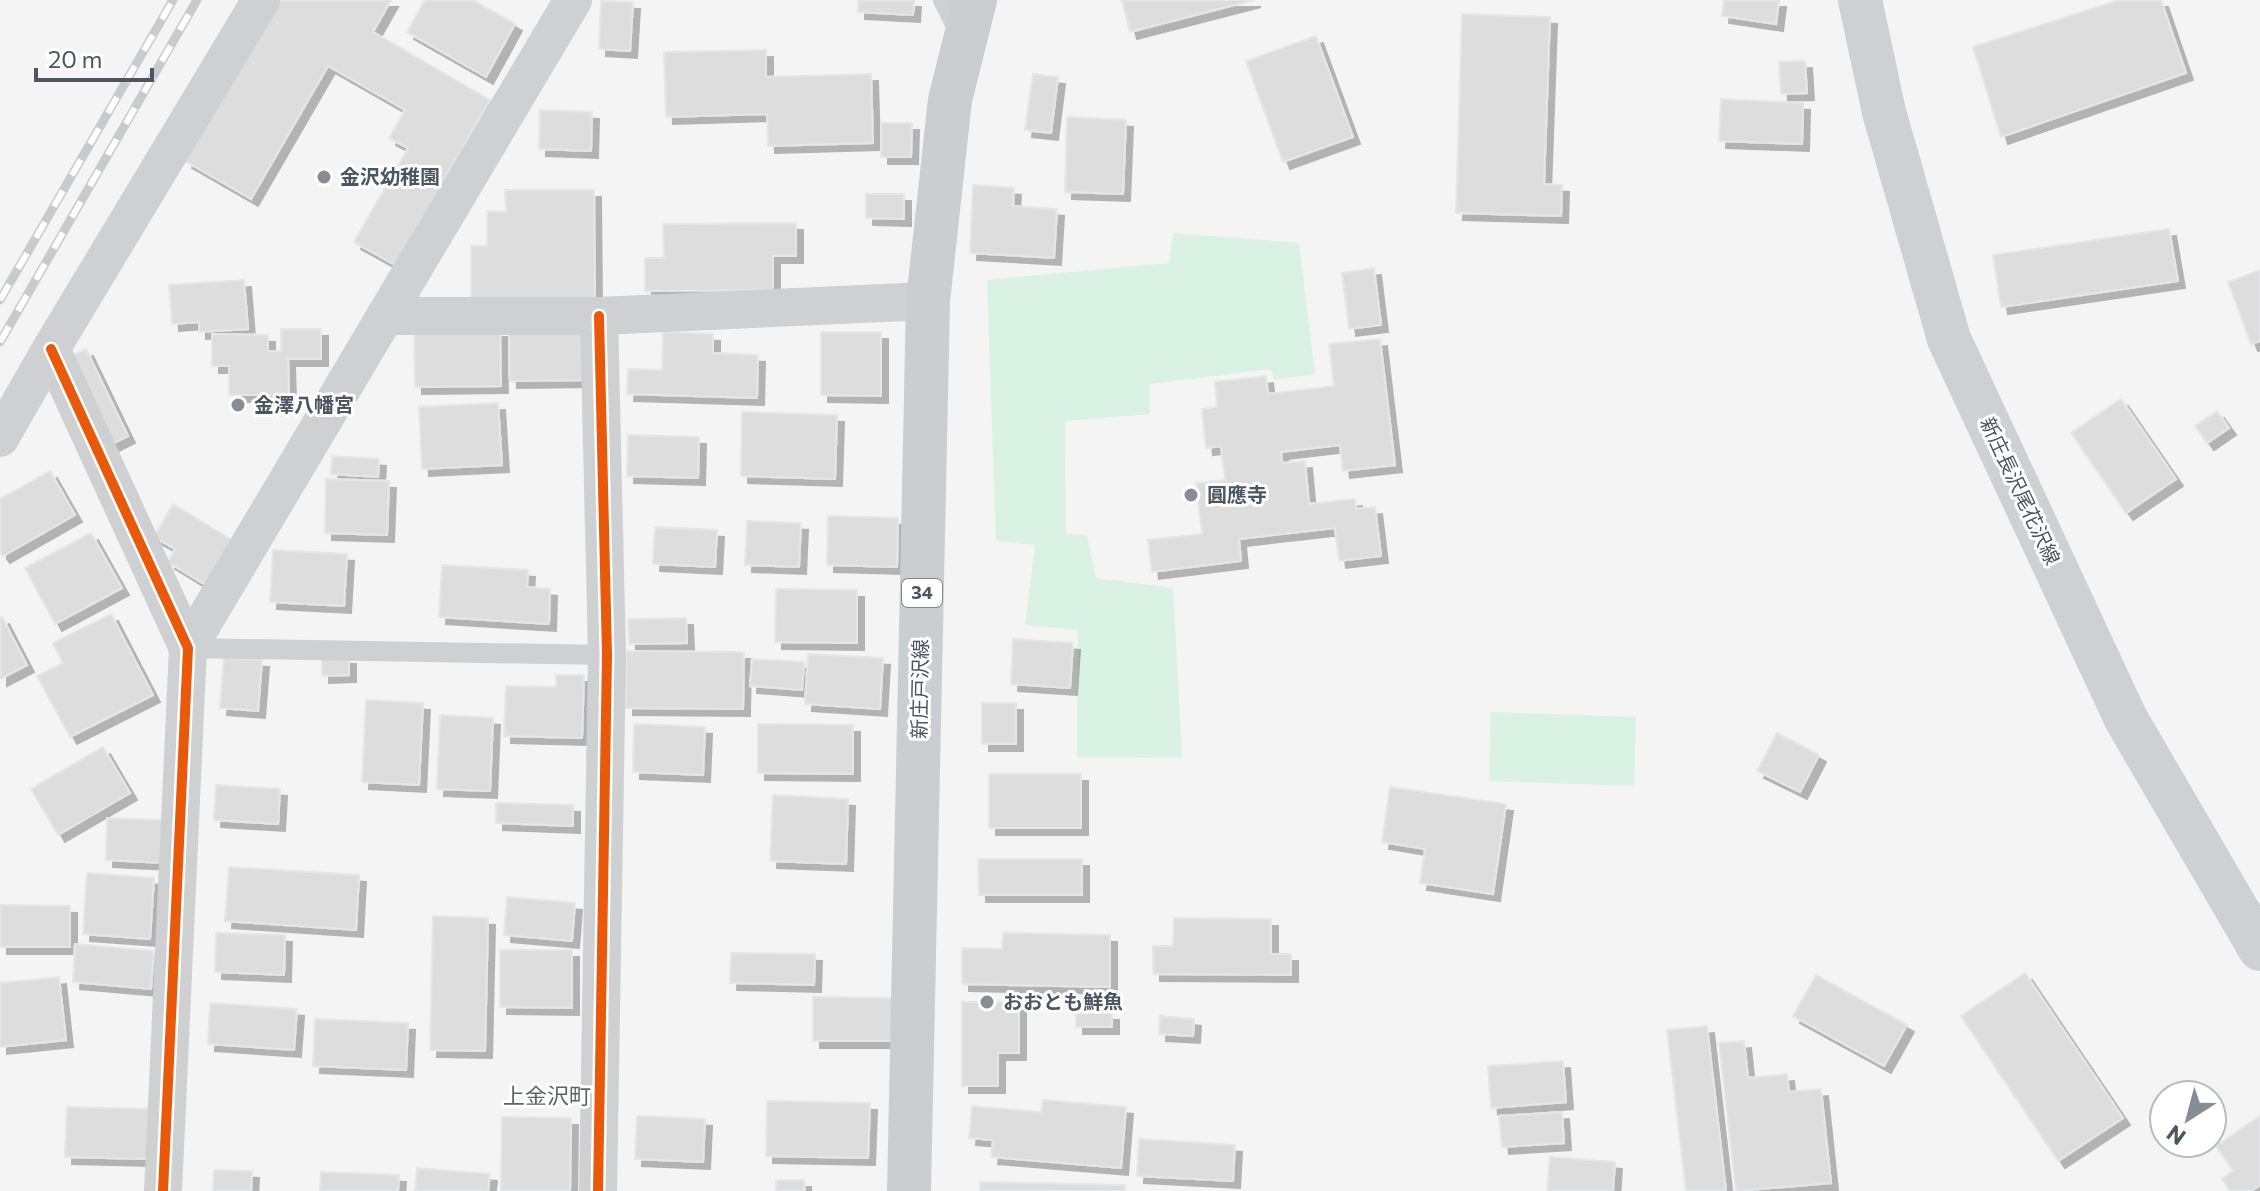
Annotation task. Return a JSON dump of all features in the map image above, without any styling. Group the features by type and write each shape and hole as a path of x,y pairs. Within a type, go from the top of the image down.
{"main road":[{"name":"新庄長沢尾花沢線","path":"1860,0 1884,112 1949,339 2126,719 2260,949"},
{"name":"新庄戸沢線","path":"909,1191 928,301 950,100 969,20"}],"street":[{"path":"0,438 261,0"},
{"path":"188,648 573,0"},
{"path":"385,316 599,316 928,301"},
{"path":"598,1191 607,655 599,316"},
{"path":"51,349 188,648 163,1191"}],"lane":[{"path":"943,0 969,20"},
{"path":"188,648 607,655"}],"green space":[{"path":"1173,233 1299,243 1315,374 1274,380 1271,369 1149,384 1150,414 1065,421 1066,534 1087,535 1096,578 1173,588 1182,758 1077,757 1078,630 1025,625 1035,545 996,541 987,280 1169,263"},
{"path":"1491,712 1636,717 1634,786 1489,781"}],"building":[{"path":"277,0 391,0 373,32 490,100 395,265 354,242 408,148 389,138 405,110 328,66 251,199 185,161"},
{"path":"425,0 473,0 515,24 486,77 407,32"},
{"path":"858,0 914,0 913,15 858,12"},
{"path":"1122,0 1254,0 1130,32"},
{"path":"1724,0 1779,0 1776,24 1722,16"},
{"path":"2119,0 2161,0 2186,73 2001,137 1973,47"},
{"path":"601,1 633,2 630,51 599,49"},
{"path":"1462,14 1550,17 1544,184 1562,185 1561,216 1456,213"},
{"path":"1316,36 1353,137 1283,162 1246,61"},
{"path":"766,50 766,77 871,74 873,143 768,146 767,114 666,117 664,52"},
{"path":"1805,61 1807,93 1781,94 1779,62"},
{"path":"1033,74 1058,77 1051,133 1025,130"},
{"path":"1721,99 1803,103 1802,144 1719,141"},
{"path":"540,110 592,112 591,151 539,149"},
{"path":"1067,117 1126,120 1123,194 1065,192"},
{"path":"881,123 912,123 911,157 881,157"},
{"path":"973,185 1014,188 1013,206 1057,209 1054,258 970,253"},
{"path":"505,190 594,190 595,303 471,304 471,246 487,246 487,211 506,212"},
{"path":"866,194 904,194 904,219 866,218"},
{"path":"796,223 796,256 773,256 773,290 645,291 645,258 664,258 663,224"},
{"path":"2169,229 2178,281 2001,307 1993,255"},
{"path":"1374,268 1381,325 1349,329 1342,273"},
{"path":"2260,270 2260,341 2251,344 2228,282"},
{"path":"244,280 248,329 199,332 199,322 172,324 169,285"},
{"path":"584,326 585,380 510,381 509,327"},
{"path":"281,329 321,329 321,359 288,359 289,395 229,395 229,366 212,366 212,334 268,335 268,351 281,351"},
{"path":"500,330 501,386 415,387 414,332"},
{"path":"663,332 713,334 713,353 758,355 757,398 627,394 628,369 662,370"},
{"path":"821,332 881,332 881,396 821,395"},
{"path":"1380,339 1395,465 1343,471 1340,445 1281,452 1282,463 1305,461 1309,504 1355,499 1356,509 1375,507 1381,556 1339,561 1335,528 1239,539 1241,561 1152,572 1148,540 1202,534 1196,483 1225,480 1221,446 1206,448 1202,409 1217,407 1215,382 1266,376 1268,394 1334,386 1329,344"},
{"path":"86,349 128,436 112,444 71,356"},
{"path":"2121,399 2176,479 2126,513 2071,433"},
{"path":"498,403 502,465 422,469 419,407"},
{"path":"2217,411 2229,428 2207,443 2195,426"},
{"path":"742,412 837,415 835,479 741,476"},
{"path":"628,435 699,437 698,478 627,476"},
{"path":"332,456 379,459 378,477 331,474"},
{"path":"50,471 75,515 3,556 0,552 0,499"},
{"path":"326,479 389,481 387,535 325,533"},
{"path":"173,504 232,540 206,585 168,562 175,549 154,537"},
{"path":"828,516 898,518 897,567 827,565"},
{"path":"747,521 801,523 799,567 745,565"},
{"path":"655,527 717,530 715,567 653,564"},
{"path":"91,533 122,588 55,624 25,568"},
{"path":"273,550 347,554 344,606 270,602"},
{"path":"442,565 528,570 527,587 550,589 549,624 439,617"},
{"path":"776,589 857,590 857,643 775,642"},
{"path":"111,614 153,695 70,737 37,676 63,663 53,643"},
{"path":"0,618 27,665 0,679"},
{"path":"686,618 687,643 629,644 628,619"},
{"path":"1013,639 1073,643 1070,688 1011,684"},
{"path":"626,651 744,652 743,709 626,708"},
{"path":"808,654 883,658 880,709 805,704"},
{"path":"322,657 349,657 349,675 322,676"},
{"path":"224,658 262,660 258,711 220,708"},
{"path":"752,659 804,662 802,690 750,686"},
{"path":"556,675 584,675 582,738 504,736 506,686 556,687"},
{"path":"366,700 423,703 419,785 362,782"},
{"path":"982,703 1016,703 1016,744 982,744"},
{"path":"440,715 493,718 490,791 437,789"},
{"path":"634,724 705,727 703,775 633,772"},
{"path":"758,724 853,725 853,774 758,773"},
{"path":"1777,733 1819,755 1800,792 1757,771"},
{"path":"103,747 130,793 58,835 31,789"},
{"path":"989,774 1081,774 1081,828 989,828"},
{"path":"216,785 280,789 278,824 214,820"},
{"path":"1390,787 1506,804 1493,894 1420,883 1425,849 1382,842"},
{"path":"773,795 848,799 846,864 770,861"},
{"path":"496,803 573,805 573,826 496,823"},
{"path":"107,818 167,820 164,863 106,860"},
{"path":"978,859 1082,859 1082,895 979,895"},
{"path":"229,867 359,875 356,930 225,921"},
{"path":"87,873 154,878 150,939 83,934"},
{"path":"507,897 575,903 572,941 504,935"},
{"path":"0,905 70,906 70,947 0,947"},
{"path":"433,916 488,918 485,1051 430,1050"},
{"path":"1174,918 1271,919 1271,954 1291,954 1291,975 1153,974 1153,946 1173,946"},
{"path":"216,933 285,935 284,975 215,972"},
{"path":"1003,933 1110,935 1110,987 962,984 962,948 1002,949"},
{"path":"75,944 154,951 151,989 73,982"},
{"path":"500,950 572,950 572,1008 500,1007"},
{"path":"731,953 815,954 814,985 730,983"},
{"path":"2025,973 2123,1118 2058,1161 1961,1016"},
{"path":"1816,975 1907,1025 1884,1066 1793,1016"},
{"path":"59,977 66,1040 0,1047 0,983"},
{"path":"813,997 892,998 892,1041 813,1041"},
{"path":"962,1002 1019,1002 1019,1053 998,1053 998,1086 962,1086"},
{"path":"210,1003 297,1009 294,1050 208,1044"},
{"path":"1076,1013 1112,1013 1112,1027 1076,1027"},
{"path":"1160,1016 1194,1019 1193,1036 1159,1034"},
{"path":"315,1019 408,1023 406,1070 313,1066"},
{"path":"1707,1026 1726,1191 1686,1191 1667,1030"},
{"path":"1744,1041 1748,1078 1787,1074 1789,1092 1821,1089 1831,1183 1736,1191 1719,1043"},
{"path":"1563,1061 1566,1102 1491,1108 1488,1066"},
{"path":"1043,1100 1126,1107 1121,1168 991,1157 993,1140 969,1138 972,1106 1041,1112"},
{"path":"767,1101 870,1103 868,1158 766,1156"},
{"path":"67,1107 148,1109 147,1159 65,1157"},
{"path":"1562,1112 1564,1143 1502,1147 1499,1116"},
{"path":"637,1116 705,1119 703,1162 635,1159"},
{"path":"2260,1116 2260,1185 2251,1191 2230,1191 2222,1179 2233,1171 2225,1159 2228,1159 2228,1138"},
{"path":"502,1117 571,1118 570,1191 501,1191"},
{"path":"1139,1139 1235,1145 1233,1181 1137,1176"},
{"path":"1550,1157 1615,1162 1613,1191 1547,1191"},
{"path":"417,1168 490,1174 488,1191 415,1191"},
{"path":"214,1170 252,1171 251,1191 213,1191"},
{"path":"321,1172 399,1175 398,1191 320,1191"},
{"path":"776,1180 804,1180 805,1191 776,1191"},
{"path":"980,1182 1125,1185 1124,1191 980,1191"}],"railway":[{"path":"0,300 173,0"},
{"path":"0,342 197,0"}],"cycle path":[{"path":"598,1191 607,655 599,316"},
{"path":"51,349 188,648 163,1191"}],"place":[{"name":"金沢幼稚園","path":"324,177"},
{"name":"金澤八幡宮","path":"238,405"},
{"name":"圓應寺","path":"1191,495"},
{"name":"おおとも鮮魚","path":"987,1002"}],"district":[{"name":"上金沢町","path":"547,1096"}]}
